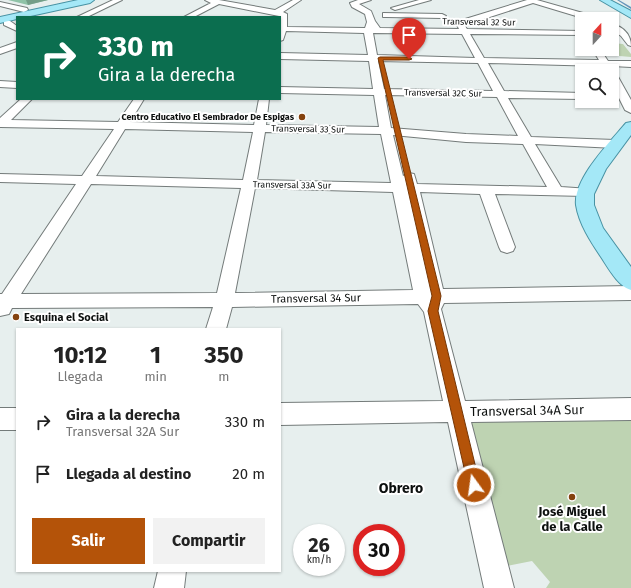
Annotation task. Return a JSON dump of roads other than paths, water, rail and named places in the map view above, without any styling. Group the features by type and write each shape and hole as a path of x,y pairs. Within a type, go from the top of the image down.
{"main road":[{"path":"2,20 24,10 72,0"},
{"path":"20,16 90,0"},
{"path":"604,0 631,15"},
{"path":"2,20 16,17"},
{"path":"631,126 615,144 585,192 586,209 590,222 631,282"}],"street":[{"path":"83,16 119,0"},
{"path":"89,16 123,0"},
{"path":"208,0 284,16 282,29"},
{"path":"278,15 298,0 306,2"},
{"path":"368,0 356,1 354,3 368,13 372,28 383,92 456,411 499,588"},
{"path":"395,8 428,0"},
{"path":"562,192 530,141 504,94 489,60 468,28 531,0 575,13"},
{"path":"190,16 220,2"},
{"path":"196,16 220,2"},
{"path":"0,4 24,10"},
{"path":"404,6 409,15"},
{"path":"386,15 442,16"},
{"path":"2,20 16,28"},
{"name":"Transversal 32 Sur","path":"282,29 468,28 575,33"},
{"path":"619,31 624,34 631,43"},
{"path":"619,34 624,34"},
{"path":"1,47 16,38"},
{"path":"1,47 16,42"},
{"path":"1,47 16,45"},
{"path":"1,47 16,51"},
{"path":"281,56 489,60 583,64"},
{"path":"619,64 631,64"},
{"path":"0,84 16,85"},
{"path":"619,84 628,97 631,110"},
{"name":"Transversal 32C Sur","path":"281,90 575,96"},
{"path":"0,121 18,100"},
{"path":"0,121 26,100"},
{"path":"118,125 130,100"},
{"path":"2,302 118,125 138,100"},
{"path":"255,100 255,128"},
{"path":"217,324 220,300 255,128 264,100"},
{"name":"Transversal 33 Sur","path":"0,121 392,131 466,138 615,144"},
{"name":"Transversal 33A Sur","path":"0,178 585,192"},
{"path":"486,190 507,247"},
{"name":"Transversal 34 Sur","path":"2,302 220,300 431,301 631,293"},
{"name":"Transversal 34A Sur","path":"281,414 631,409"},
{"path":"0,419 16,419"},
{"path":"169,588 172,572"}],"waterway":[{"path":"618,0 631,8"}],"place":[{"name":"Centro Educativo El Sembrador De Espigas","path":"302,117"},
{"name":"Esquina el Social","path":"16,317"},
{"name":"José Miguel de la Calle","path":"572,497"}],"district":[{"name":"Obrero","path":"401,488"}]}
